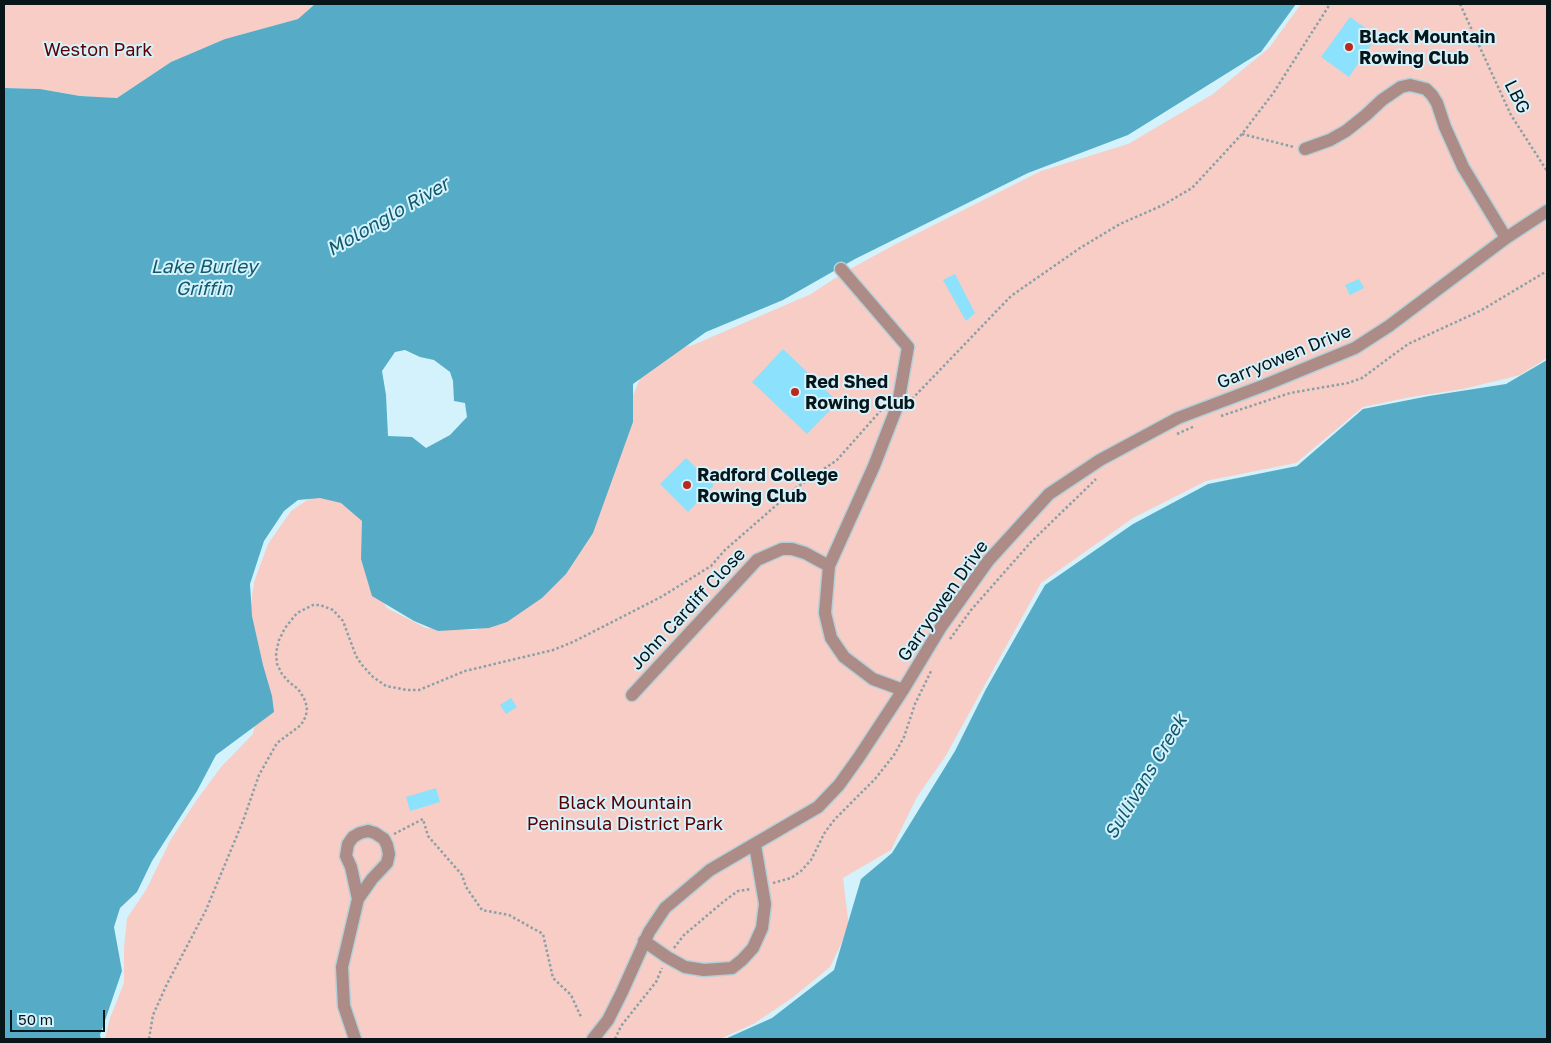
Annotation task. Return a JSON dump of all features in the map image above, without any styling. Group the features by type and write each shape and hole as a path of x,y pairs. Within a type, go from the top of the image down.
{"street":[{"path":"1305,149 1330,140 1346,131 1366,116 1382,100 1401,87 1410,85 1426,89 1437,103 1462,166 1506,238"},
{"name":"Garryowen Drive","path":"593,1039 608,1020 644,941 665,908 710,870 818,807 838,785 859,757 941,627 988,561 1049,494 1100,460 1178,418 1355,348 1390,326 1506,238 1547,211"},
{"path":"841,269 908,347 898,404 874,466 829,566 825,613 831,638 844,657 873,679 903,690"},
{"name":"John Cardiff Close","path":"632,695 757,560 782,549 792,548 829,566"},
{"path":"355,1039 344,1006 342,967 358,899 372,879 387,863 389,854 387,845 384,839 375,833 360,833 353,837 348,844 346,856 351,868 358,899"},
{"path":"644,941 684,967 704,970 732,968 742,960 753,948 762,928 765,904 755,845"}],"path":[{"path":"149,1039 153,1015 206,910 268,758 277,743 301,725 306,716 307,707 304,698 298,689 282,674 277,664 276,653 279,640 285,628 297,613 313,605 320,605 333,610 342,621 356,656 373,677 386,686 419,690 465,671 553,650 573,642 661,597 711,566 725,550 796,488 837,460 888,403 904,407 1011,296 1080,248 1120,224 1163,205 1192,188 1242,134 1274,92 1330,4"},
{"name":"LBG","path":"1460,4 1511,115 1547,171"},
{"path":"1242,134 1305,149"},
{"path":"1219,417 1290,393 1362,378 1408,344 1480,311 1547,271"},
{"path":"1176,434 1202,423"},
{"path":"947,643 971,610 1031,542 1096,479"},
{"path":"615,1039 621,1026 656,982 667,957 684,934 738,891 791,878 801,872 811,860 824,832 875,779 894,755 904,737 915,704 935,664"},
{"path":"384,839 424,819 428,836 462,875 466,887 482,910 509,915 543,934 553,978 571,995 581,1017"}],"green space":[{"name":"Weston Park","path":"4,4 315,4 298,19 225,39 171,62 117,98 80,96 40,89 4,88"},
{"name":"Black Mountain Peninsula District Park","path":"1301,4 1547,4 1547,358 1520,375 1463,389 1363,407 1296,463 1206,481 1133,518 1041,583 945,757 917,797 891,850 843,878 849,927 830,967 792,998 755,1023 720,1039 105,1039 110,1018 124,983 124,948 127,918 146,890 171,839 196,801 221,767 253,734 258,703 249,620 254,582 268,544 291,511 316,494 335,492 366,512 371,583 387,608 426,628 475,630 519,613 629,405 642,374 678,348 693,345 811,294 843,273 894,245 1041,171 1128,144 1213,94 1269,48"}],"water":[{"name":"Lake Burley Griffin","path":"315,4 1296,4 1261,52 1128,135 1028,173 855,259 783,300 706,332 633,384 633,422 593,533 566,574 542,598 507,622 489,628 438,631 414,621 372,596 361,559 362,521 341,503 320,498 298,500 284,511 264,541 250,584 252,616 272,696 274,712 216,755 197,791 152,861 137,892 120,908 114,927 122,971 100,1035 101,1039 4,1039 4,88 40,89 80,96 117,98 171,62 225,39 298,19","holes":["405,350 420,357 434,360 450,372 453,381 454,401 465,403 467,417 450,435 426,448 412,437 388,436 386,395 382,371 395,352"]},
{"name":"Sullivans Creek","path":"1547,360 1547,1039 725,1039 772,1018 834,970 861,879 892,853 955,751 986,689 1045,585 1133,524 1208,484 1297,466 1363,409 1506,384"}],"building":[{"name":"Black Mountain Rowing Club","path":"1350,17 1377,36 1349,77 1321,57"},
{"path":"955,274 975,313 966,321 943,280"},
{"path":"1359,279 1364,288 1350,295 1345,285"},
{"name":"Red Shed Rowing Club","path":"783,349 838,402 807,434 752,382"},
{"name":"Radford College Rowing Club","path":"686,458 714,485 688,512 660,484"},
{"path":"511,698 517,707 506,714 500,705"},
{"path":"436,788 440,802 410,811 406,797"}],"place":[{"name":"Black Mountain Rowing Club","path":"1349,47"},
{"name":"Red Shed Rowing Club","path":"795,392"},
{"name":"Radford College Rowing Club","path":"687,485"}],"water label":[{"name":"Molonglo River","path":"388,217"}]}
